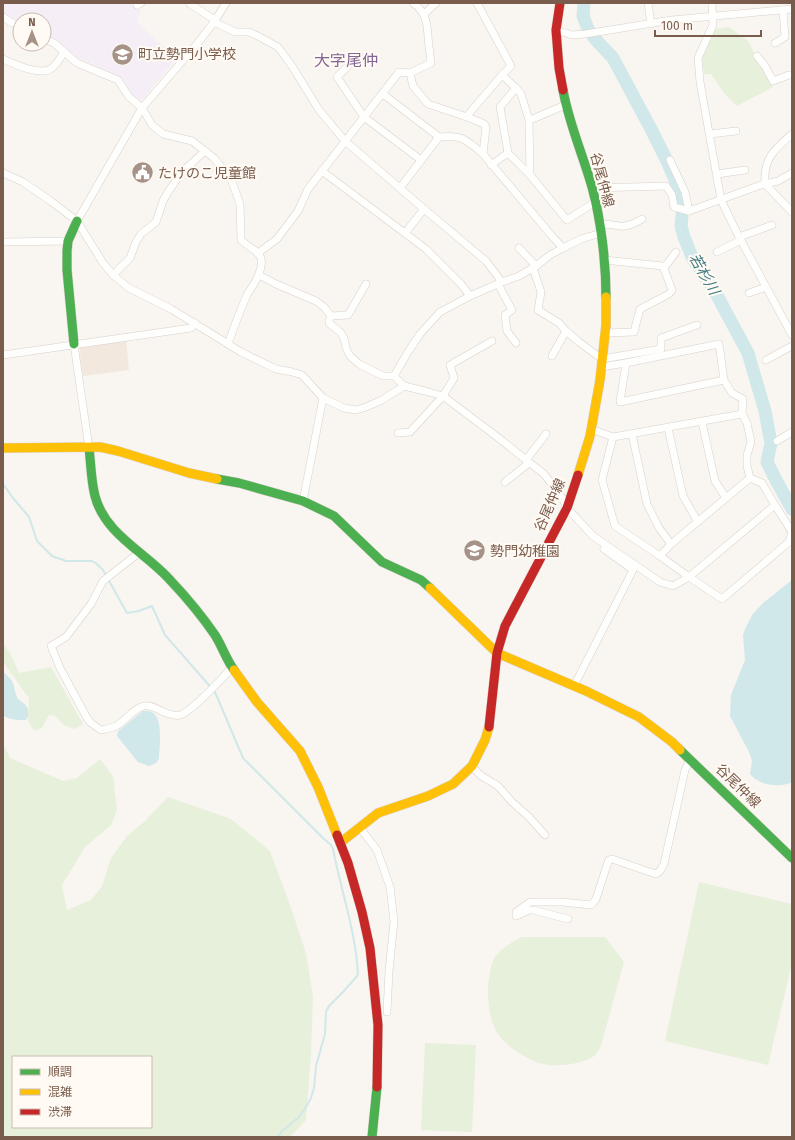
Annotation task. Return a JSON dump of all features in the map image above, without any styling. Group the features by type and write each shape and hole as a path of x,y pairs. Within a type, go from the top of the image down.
{"street":[{"path":"226,3 215,21 197,44 142,108 77,221 68,241 67,270 74,344 93,484 101,511 117,533 180,588 215,636 232,667 257,702 300,751 318,787 348,863 362,912 370,948 378,1025 377,1091 372,1137"},
{"path":"258,253 277,239 298,211 308,189 399,72 410,73 431,63 427,25 424,14 419,7 413,3"},
{"path":"424,14 436,3"},
{"path":"466,117 511,66 477,3"},
{"name":"谷尾仲線","path":"560,3 556,30 559,68 565,105 592,188 600,229 606,287 605,334 602,363 591,429 574,489 567,508 505,626 497,653 574,686 639,718 672,742 792,858"},
{"path":"648,3 651,24"},
{"path":"712,3 713,25 698,58 700,82 721,200 740,239 792,335"},
{"path":"190,4 215,21 236,32 249,32 278,47 292,66 319,110 345,141 486,261 500,283 512,310 505,315 507,331 516,343"},
{"path":"556,30 572,35 585,34 672,20 792,9"},
{"path":"775,43 785,37 783,10"},
{"path":"3,17 12,23"},
{"path":"52,42 77,63 118,80 129,97 142,108 152,125 163,134 192,141 214,158 231,179 240,204 241,240 258,253 262,265 259,275 242,306 228,344"},
{"path":"3,59 25,69 47,71 53,67 64,52"},
{"path":"359,55 337,77 364,117 421,160"},
{"path":"757,56 765,66 773,81 792,75"},
{"path":"410,73 413,86 428,104 484,124 486,127 483,154"},
{"path":"502,75 521,94 529,120 530,175"},
{"path":"516,88 500,107 508,153 530,175 567,220 595,202"},
{"path":"383,94 439,137 451,136 467,140 483,154 551,236 563,248"},
{"path":"529,120 565,105"},
{"path":"710,134 736,131"},
{"path":"792,134 770,156 764,177 765,184 792,212"},
{"path":"400,188 439,137"},
{"path":"113,275 130,258 136,242 141,234 156,222 163,201 183,171 205,151"},
{"path":"491,165 508,153"},
{"path":"670,160 685,192 689,211"},
{"path":"717,174 745,170"},
{"path":"322,171 426,249 461,284 470,296"},
{"path":"3,173 23,182 77,221 103,263 113,275 129,288 171,309 241,352 276,370 302,375 323,398 344,408 356,410 382,400 404,386"},
{"path":"592,188 666,186 672,195 674,207 689,211 765,184 778,181 792,173"},
{"path":"405,233 424,209"},
{"path":"394,376 420,334 440,312 470,296 519,276 535,267 550,255 581,240 608,223 625,226 642,219"},
{"path":"717,252 740,239 772,225"},
{"path":"3,242 68,241"},
{"path":"519,248 535,267 541,292 538,310 559,323 602,363 626,364 719,344 724,380 732,393 743,399 742,414 747,423 751,442 746,455 746,466 750,478 762,483 792,532 789,542 722,599 615,526 602,480 613,437"},
{"path":"664,268 676,252"},
{"path":"604,260 663,266 672,290 669,294 640,309 634,332 605,334"},
{"path":"259,275 316,301 324,307 331,316"},
{"path":"331,316 348,315 366,284"},
{"path":"749,293 766,287"},
{"path":"331,316 329,323 341,332 350,356 359,364 384,376 394,376 404,386 443,396 544,474 563,499 567,508 593,536 660,582 673,586 689,577 775,505"},
{"path":"3,355 191,328 195,323"},
{"path":"602,363 661,349 661,338 697,325"},
{"path":"552,356 566,331"},
{"path":"398,434 410,432 443,396 454,378 450,365 492,341"},
{"path":"766,360 792,346"},
{"path":"626,364 620,402 724,380"},
{"path":"303,501 323,398"},
{"path":"591,429 613,437 742,414"},
{"path":"702,422 715,481 726,498"},
{"path":"668,428 683,496 698,522"},
{"path":"777,441 792,432"},
{"path":"505,482 527,461 546,434"},
{"path":"632,434 647,504 659,528 671,544"},
{"path":"3,448 100,447 118,451 189,473 239,483 303,501 334,516 382,562 421,580 497,653 490,726 472,766 453,784 428,796 378,813 340,843"},
{"path":"660,556 671,544 750,478"},
{"path":"574,686 633,570 594,542 593,536"},
{"path":"140,552 103,581 91,604 66,637 51,646 60,668 91,723 101,730 116,726 144,706 155,708 169,714 180,715 186,712 232,667"},
{"path":"568,919 533,910 529,910 516,916 516,912 530,902 591,904 596,899 608,862 612,859 656,874 660,871 664,864 685,770 690,760"},
{"path":"472,766 480,775 498,786 545,835"},
{"path":"360,828 377,850 390,887 394,921 389,970 387,1012"}],"shaded area":[{"name":"町立勢門小学校","path":"3,3 132,3 141,10 137,22 176,59 141,101 132,94 122,77 78,58 56,39 52,38 52,12 12,12 12,18 3,12"},
{"path":"126,340 129,370 83,376 79,346"}],"green space":[{"path":"729,27 749,42 756,58 764,67 773,87 737,106 724,93 711,74 704,74 702,58 716,29"},
{"path":"3,643 12,657 19,673 51,667 83,724 75,729 65,726 55,716 49,715 42,728 34,731 28,721 29,698 3,662"},
{"path":"3,743 10,758 63,781 77,778 100,759 113,776 117,810 111,825 85,847 62,885 67,910 91,900 102,886 111,858 127,836 145,821 168,797 231,819 270,851 306,953 313,997 311,1054 306,1120 290,1137 3,1137"},
{"path":"699,882 792,904 792,963 768,1065 665,1041"},
{"path":"522,937 605,937 624,962 601,1046 597,1053 590,1059 564,1065 548,1065 530,1060 510,1047 496,1031 488,1002 488,983 492,964 495,957 501,950"},
{"path":"425,1043 476,1045 472,1132 421,1130"}],"water":[{"path":"792,580 792,782 784,785 774,785 765,784 755,779 750,774 752,761 749,752 730,716 731,695 745,660 743,635 752,615 763,603"},
{"path":"3,671 12,681 18,699 27,707 28,717 26,720 11,719 3,715"},
{"path":"143,711 150,711 155,715 160,728 159,759 156,763 149,766 138,762 117,736 118,731"}],"waterway":[{"name":"若杉川","path":"584,3 583,16 588,29 613,58 651,129 676,182 683,205 681,226 693,259 713,288 748,353 765,411 771,443 767,462 792,509"},
{"path":"3,484 29,517 37,541 52,556 66,561 92,561 97,564 103,570 127,613 139,611 152,606 165,635 215,692 243,758 331,845 333,849 351,927 357,959 358,975 329,1006 326,1012 325,1034 316,1066 314,1088 311,1098 299,1117 281,1132 278,1137"}],"traffic: fast":[{"path":"563,90 576,139 592,187 598,213 605,270 606,297"},
{"path":"74,344 67,270 67,251 68,241 77,221"},
{"path":"89,448 95,496 100,510 117,533 161,571 189,601 215,635 234,670"},
{"path":"217,479 239,483 303,501 334,516 382,562 421,580 430,588"},
{"path":"680,750 792,858"},
{"path":"372,1137 377,1087"}],"traffic: slow":[{"path":"578,475 590,436 600,380 606,325 606,297"},
{"path":"3,448 100,447 118,451 189,473 217,479"},
{"path":"430,588 497,653 586,691 639,717 672,742 680,750"},
{"path":"234,670 257,702 300,751 318,787 337,835"},
{"path":"340,843 378,813 428,796 453,784 472,766 485,740 489,727"}],"traffic: jam":[{"path":"560,3 556,30 559,68 563,90"},
{"path":"489,727 497,653 505,626 567,508 578,475"},
{"path":"337,835 348,863 362,912 370,948 378,1025 377,1087"}],"place":[{"name":"町立勢門小学校","path":"122,54"},
{"name":"たけのこ児童館","path":"143,173"},
{"name":"勢門幼稚園","path":"474,551"}],"district":[{"name":"大字尾仲","path":"346,60"}]}
